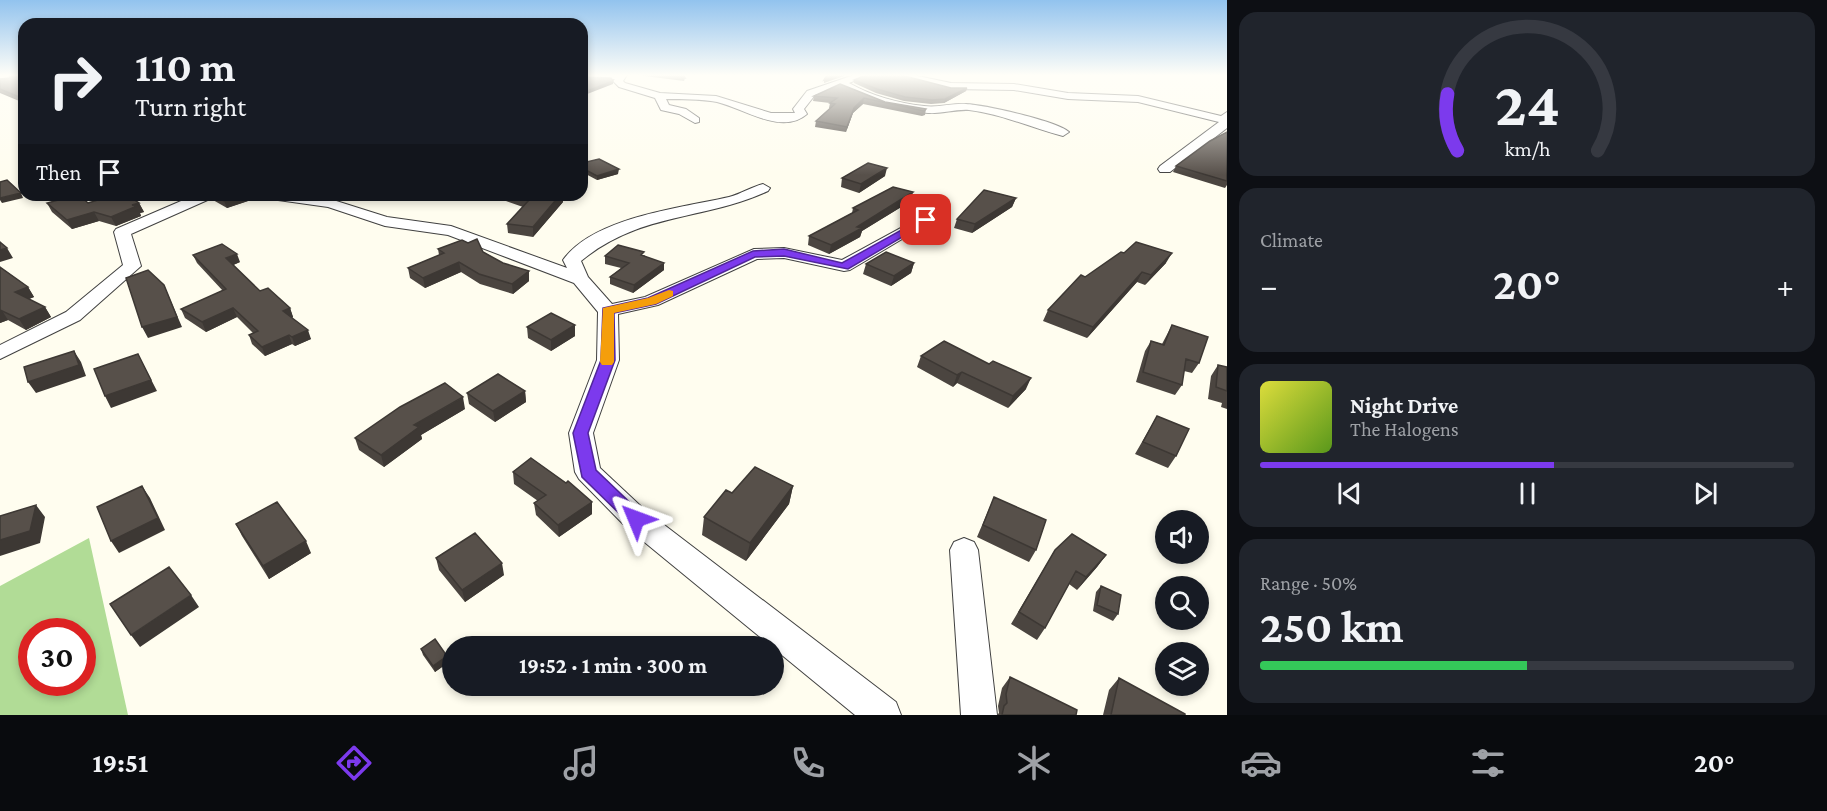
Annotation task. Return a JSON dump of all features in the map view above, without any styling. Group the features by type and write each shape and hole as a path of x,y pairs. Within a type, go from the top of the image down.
{"street":[{"path":"667,108 682,111 695,120"},
{"path":"747,108 771,116 792,119 801,114 799,108"},
{"path":"920,108 960,108"},
{"path":"970,108 1025,120 1063,132"},
{"path":"1166,169 1224,125 1226,118 1181,108"},
{"path":"763,188 731,201 658,214 633,222 590,243 572,260 580,279 608,311 608,360 581,433 588,472 636,519 883,715"},
{"path":"0,353 73,316 132,266 122,232 193,201"},
{"path":"333,201 386,221 452,231 580,279"},
{"path":"608,311 651,301 753,254 784,253 844,266 926,220"},
{"path":"964,550 979,715"}],"green space":[{"path":"89,538 128,715 0,715 0,586"}],"building":[{"path":"830,108 854,108 847,127 816,121"},
{"path":"1227,132 1227,181 1176,166 1210,141"},
{"path":"599,159 619,169 597,176 588,171 588,162"},
{"path":"868,163 887,168 861,184 842,178"},
{"path":"7,180 18,190 18,194 0,198 0,182"},
{"path":"893,187 913,192 857,227 862,228 831,245 809,236 858,210 853,208"},
{"path":"984,190 1016,198 975,224 957,219"},
{"path":"54,201 86,201 88,203 136,201 139,203 111,217 94,212 67,220 47,203"},
{"path":"528,201 555,201 533,227 507,224"},
{"path":"477,239 483,252 503,263 529,271 512,284 479,274 459,262 423,278 408,268 444,253 438,249 462,240 468,243"},
{"path":"0,242 7,248 0,250"},
{"path":"1136,242 1172,253 1151,275 1142,272 1093,327 1048,310 1081,275 1085,277 1121,252 1124,253"},
{"path":"222,244 237,254 226,258 260,291 268,288 290,308 283,311 308,330 292,337 289,335 262,347 249,335 258,331 233,308 202,322 181,309 226,289 193,255"},
{"path":"618,245 644,252 641,255 664,263 634,285 610,277 629,263 605,256"},
{"path":"886,252 914,263 894,276 866,264"},
{"path":"0,267 28,287 15,292 45,307 19,319 0,310"},
{"path":"148,270 164,285 177,317 142,327 126,278"},
{"path":"551,313 575,325 551,340 527,327"},
{"path":"1172,325 1208,337 1199,363 1186,359 1182,385 1143,372 1151,341 1164,345"},
{"path":"944,341 989,364 993,361 1031,378 1013,396 962,372 957,375 921,356"},
{"path":"74,351 79,365 28,382 24,367"},
{"path":"138,354 151,380 105,396 94,369"},
{"path":"1218,365 1227,367 1227,391 1216,387"},
{"path":"498,374 525,391 493,411 467,393"},
{"path":"445,383 463,397 414,425 419,427 381,455 355,438 400,407"},
{"path":"1157,416 1189,429 1176,456 1143,442"},
{"path":"531,458 566,483 568,481 592,502 558,525 534,503 546,495 513,472"},
{"path":"755,467 793,486 750,543 704,517 726,490 732,493"},
{"path":"142,486 158,518 111,541 97,507"},
{"path":"994,497 1046,520 1036,550 983,525"},
{"path":"277,502 306,541 263,566 236,524"},
{"path":"36,505 30,531 0,540 0,516"},
{"path":"475,533 502,563 462,590 436,558"},
{"path":"1072,534 1106,555 1086,577 1076,571 1045,628 1019,612 1055,550"},
{"path":"169,567 191,595 131,635 110,604"},
{"path":"1101,586 1121,595 1118,614 1097,605"},
{"path":"435,639 442,649 442,660 433,666 421,649"},
{"path":"1010,677 1077,710 1076,715 1002,715 1007,703 1006,694"},
{"path":"1119,678 1185,714 1185,715 1111,715"}],"slow traffic":[{"path":"607,362 608,311 651,301 669,293"}],"route":[{"path":"636,519 588,472 581,433 608,360 608,311 651,301 753,254 784,253 844,266 926,220"}]}
